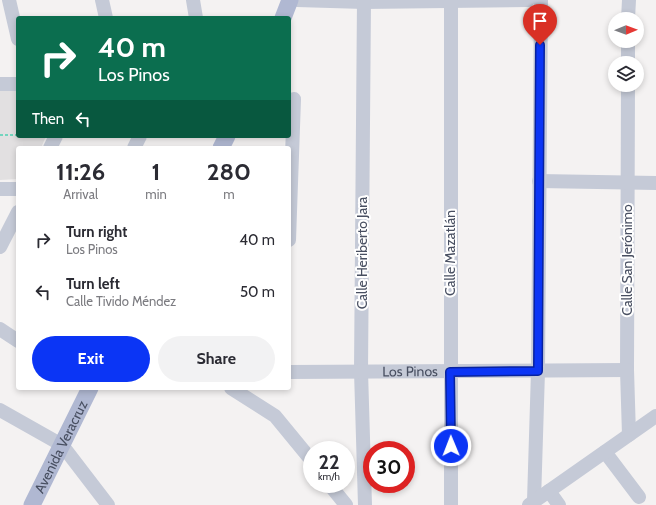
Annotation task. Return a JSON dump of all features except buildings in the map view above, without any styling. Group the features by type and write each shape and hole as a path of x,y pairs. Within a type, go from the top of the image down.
{"main road":[{"path":"284,16 290,0"},
{"name":"Avenida Veracruz","path":"32,505 89,390"}],"street":[{"path":"9,0 16,30"},
{"path":"102,0 106,16"},
{"path":"192,0 196,16"},
{"path":"297,0 528,0"},
{"name":"Calle Mazatlán","path":"451,0 451,505"},
{"path":"532,503 538,371 541,0"},
{"path":"628,12 629,0"},
{"name":"Calle Heriberto Jara","path":"364,1 361,371 365,505"},
{"path":"0,84 16,84"},
{"name":"Calle San Jerónimo","path":"628,92 627,370 629,435"},
{"path":"291,182 294,99"},
{"path":"539,182 656,183"},
{"path":"0,189 16,188"},
{"path":"0,247 16,216"},
{"path":"0,329 16,340"},
{"name":"Los Pinos","path":"291,372 627,370"},
{"path":"234,390 275,416 303,450"},
{"path":"0,410 62,445 108,505"},
{"path":"532,503 656,416"},
{"path":"605,452 639,497"},
{"path":"549,491 559,505"},
{"path":"337,493 346,505"}],"path":[{"path":"0,135 16,135"}],"shaded area":[{"path":"0,91 16,91 16,138 45,138 42,146 16,146 16,179 0,180"}],"route":[{"path":"451,446 450,372 538,371 540,45"}]}
